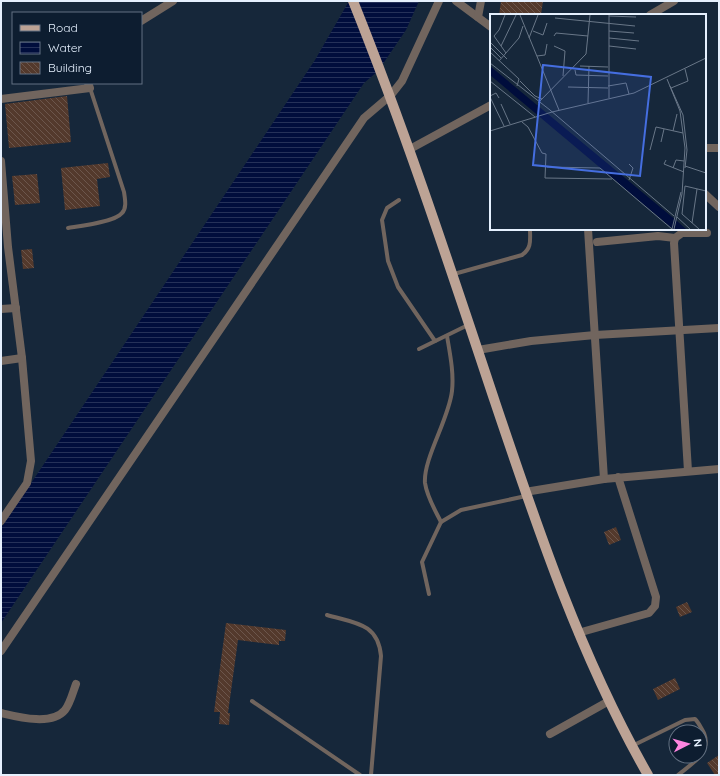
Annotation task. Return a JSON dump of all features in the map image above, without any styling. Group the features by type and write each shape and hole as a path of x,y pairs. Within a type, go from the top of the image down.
{"main road":[{"path":"353,1 391,95 425,191 451,275 478,350 525,494 578,633 609,701 648,775"}],"street":[{"path":"142,20 173,1"},
{"path":"1,651 364,118 391,95 402,82 438,1"},
{"path":"456,1 490,26"},
{"path":"478,17 481,1"},
{"path":"652,14 674,1"},
{"path":"1,99 89,86"},
{"path":"410,149 490,106"},
{"path":"706,148 719,148"},
{"path":"1,161 5,247 16,308 31,461 27,483 1,521"},
{"path":"706,195 719,207"},
{"path":"588,230 604,479"},
{"path":"597,242 658,236 675,238 682,233 707,233"},
{"path":"675,238 678,331 688,471"},
{"path":"1,309 16,308"},
{"path":"478,350 531,341 595,335 719,328"},
{"path":"1,361 22,358"},
{"path":"525,494 618,477 719,469"},
{"path":"578,633 649,613 655,606 656,597 618,477"},
{"path":"1,713 26,719 53,718 65,710 76,684"},
{"path":"550,734 609,701"}],"lane":[{"path":"68,228 116,218 125,208 126,200 124,192 89,86"},
{"path":"399,200 387,208 382,220 388,261 398,288 435,341"},
{"path":"451,275 522,255 528,251 530,246 530,230"},
{"path":"419,349 469,324"},
{"path":"442,522 428,496 425,482 426,470 449,409 452,392 453,377 447,336"},
{"path":"428,594 422,562 442,522 461,510 525,494"},
{"path":"327,615 368,628 375,634 380,643 381,656 370,775"},
{"path":"252,701 360,775"},
{"path":"632,746 685,720 695,719 704,735 706,746 700,757 678,775"}],"water":[{"path":"349,1 419,1 406,30 378,71 364,83 1,623 1,528 315,60"}],"building":[{"path":"501,1 543,1 541,14 499,14"},
{"path":"67,96 71,142 9,148 5,104"},
{"path":"108,163 110,177 97,179 100,206 65,210 61,168"},
{"path":"37,174 40,203 15,205 12,176"},
{"path":"32,249 34,268 23,269 21,250"},
{"path":"616,527 621,540 609,545 604,532"},
{"path":"687,602 692,612 680,617 676,607"},
{"path":"226,623 286,630 285,641 279,641 279,645 238,640 228,713 230,713 229,725 219,724 220,712 214,712"},
{"path":"675,678 680,689 658,700 653,689"},
{"path":"719,755 719,775 715,775 708,762"}]}
